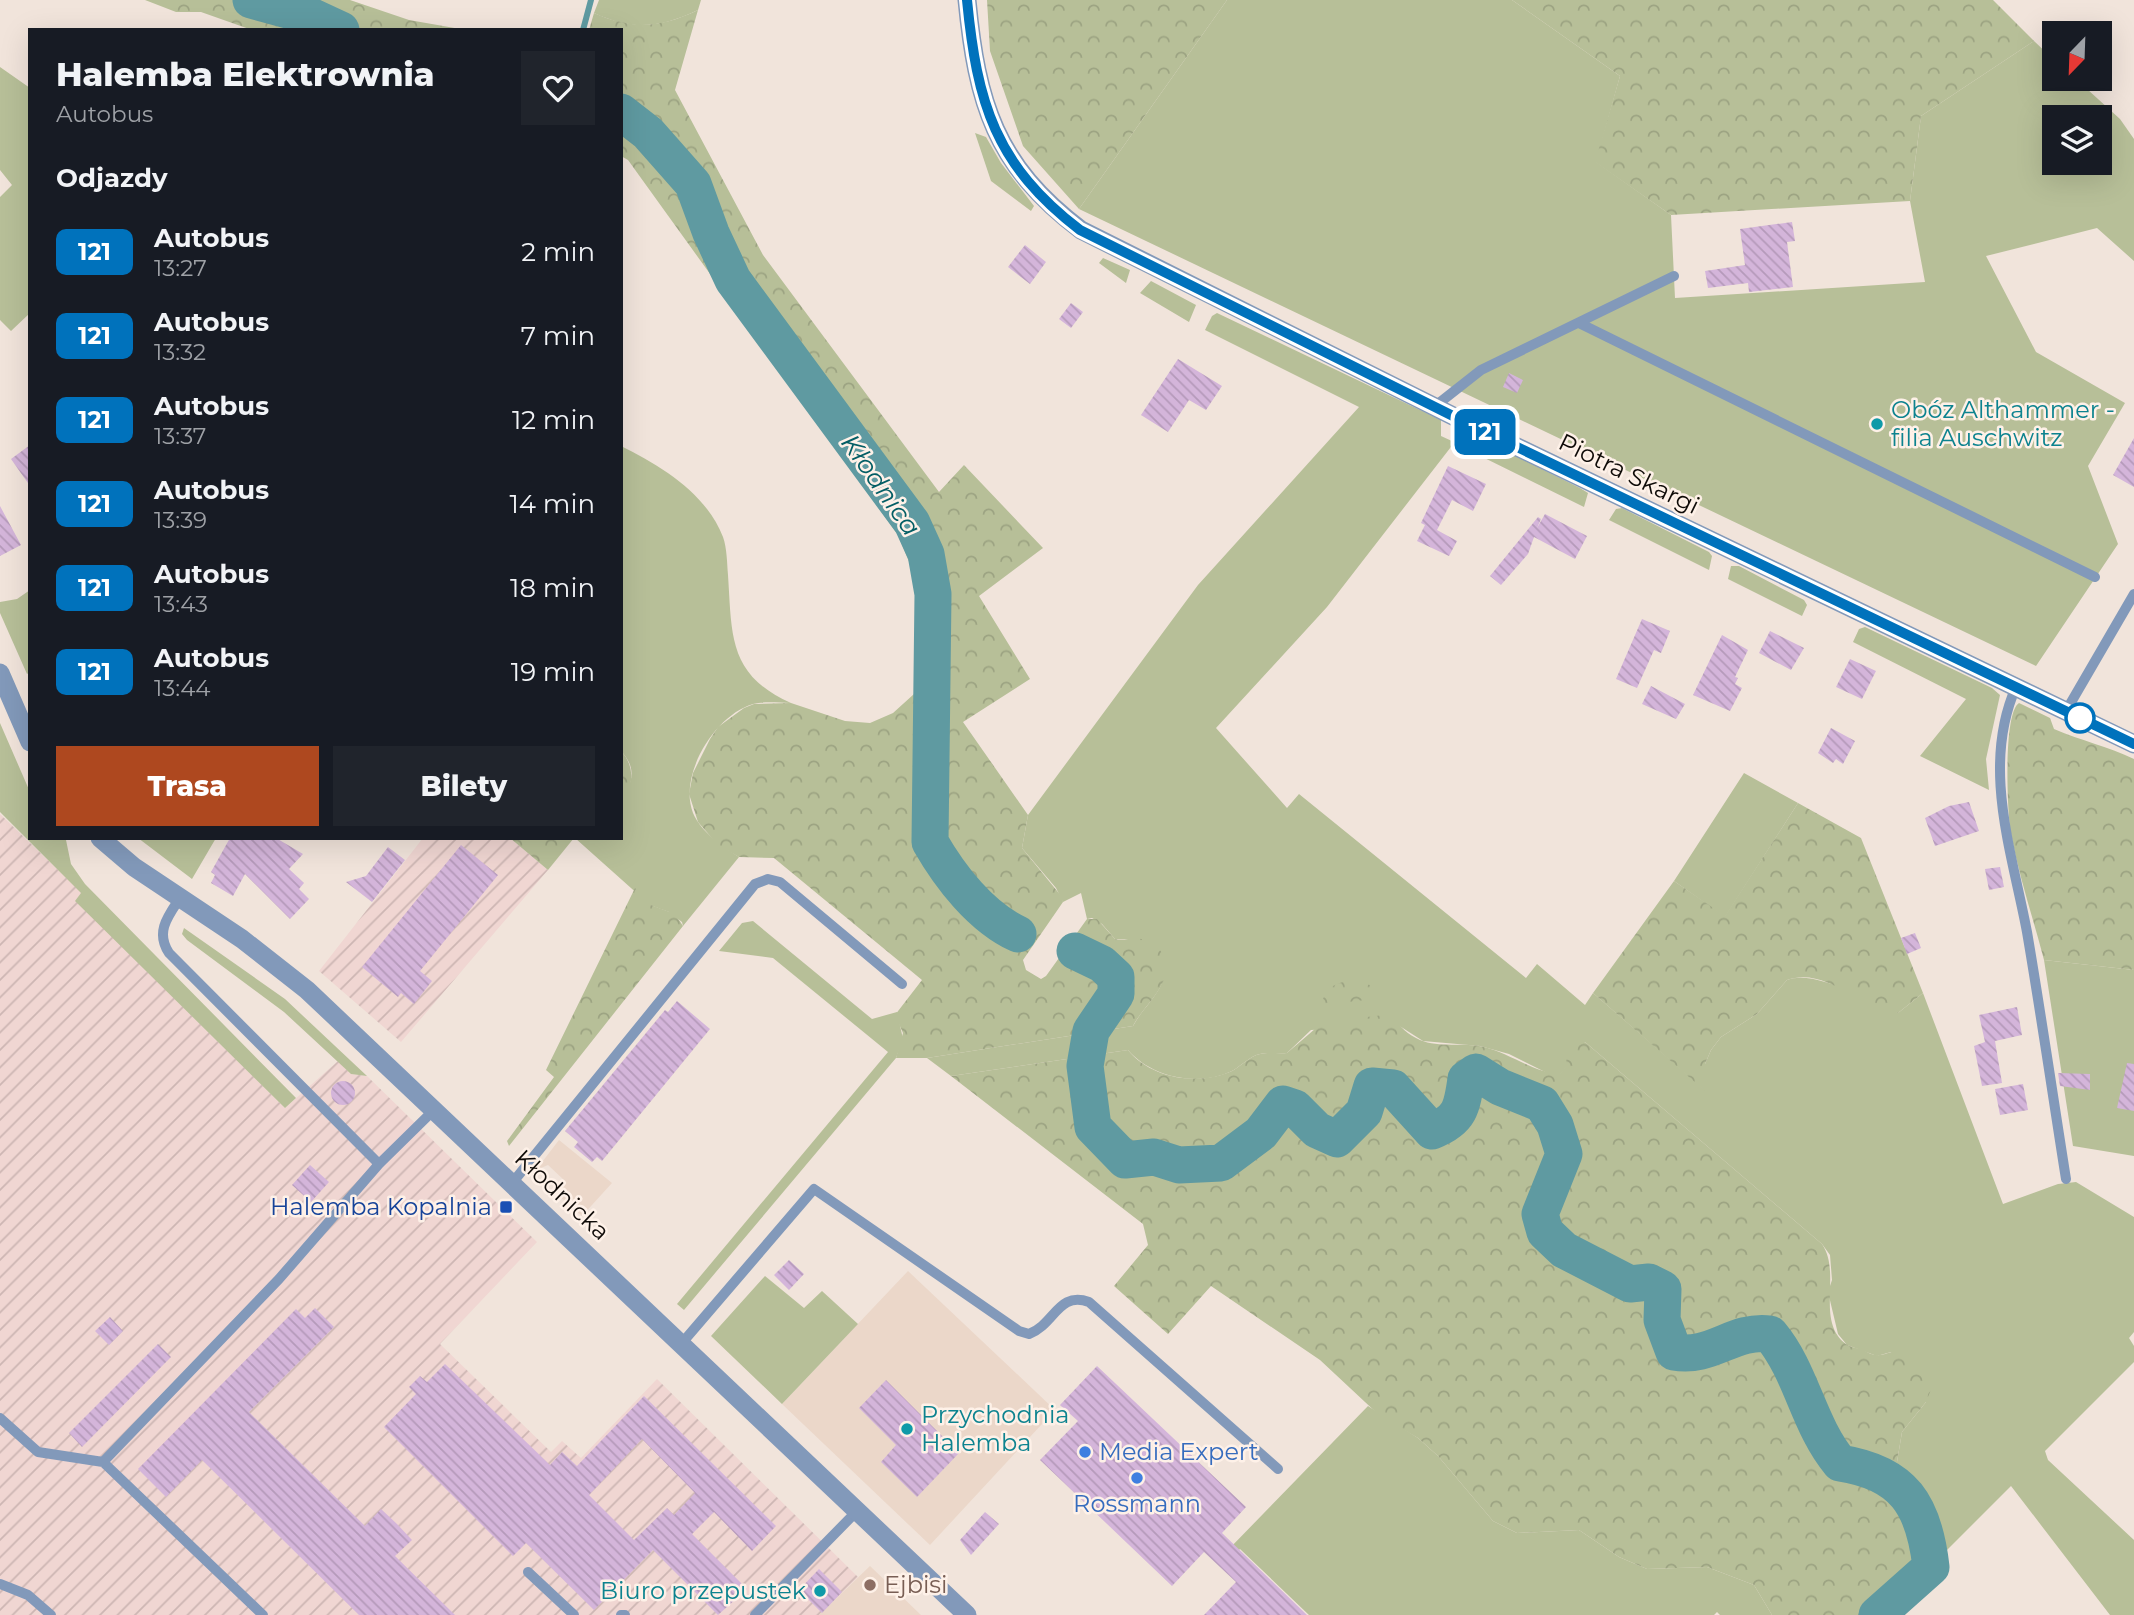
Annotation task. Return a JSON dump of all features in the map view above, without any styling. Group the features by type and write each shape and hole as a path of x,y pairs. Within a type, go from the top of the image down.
{"street":[{"name":"Piotra Skargi","path":"967,0 974,59 994,128 1019,172 1052,208 1080,230 1434,407 2134,744"},
{"path":"0,673 28,737"},
{"name":"Kłodnicka","path":"102,840 134,867 242,939 307,990 513,1182 967,1615"}],"lane":[{"path":"1434,407 1481,370 1674,276"},
{"path":"1579,323 2095,577"},
{"path":"2066,711 2134,594"},
{"path":"2016,687 2004,713 1999,755 2005,834 2026,930 2066,1179"},
{"path":"513,1182 755,884 768,879 780,882 902,984"},
{"path":"180,898 163,925 162,937 169,953 379,1164"},
{"path":"103,1462 279,1279 379,1164 435,1109"},
{"path":"682,1343 814,1189 1020,1331 1029,1334 1041,1329 1066,1301 1076,1298 1089,1303 1278,1469"},
{"path":"0,1418 37,1452 103,1462 263,1615"},
{"path":"755,1615 858,1510"},
{"path":"528,1572 574,1615"},
{"path":"0,1584 28,1595 51,1615"}],"shaded area":[{"path":"0,814 82,893 76,901 285,1108 338,1061 351,1074 367,1076 537,1242 440,1344 551,1452 562,1441 581,1458 657,1379 858,1577 819,1615 0,1615"},
{"path":"421,840 512,840 548,870 401,1042 319,971"},
{"path":"559,1140 612,1183 582,1216 559,1196 565,1181 548,1165 536,1170"},
{"path":"908,1271 1055,1410 930,1545 782,1404"},
{"name":"Ejbisi","path":"870,1566 921,1615 819,1615"}],"green space":[{"path":"145,0 350,0 409,20 455,28 246,28 201,12 176,12"},
{"path":"599,0 701,0 698,10 671,21 634,25 594,13"},
{"path":"987,0 1227,0 1079,209 1023,146 990,51"},
{"path":"1227,0 1512,0 1620,76 1596,162 1671,215 1675,298 1925,282 1910,201 1921,116 2034,41 2042,49 2042,91 2089,91 2105,105 2042,105 2042,175 2112,175 2112,112 2134,139 2134,261 2097,228 1986,256 2036,352 2125,403 2088,466 2118,544 2036,666 1079,209"},
{"path":"1512,0 1993,0 2034,41 1921,116 1910,201 1671,215 1595,162 1620,76"},
{"path":"698,10 675,90 763,255 939,492 964,465 1043,548 979,596 1030,679 963,722 1028,815 1022,848 1062,897 1063,902 1023,960 1026,970 1041,979 1046,976 1087,919 1097,919 1115,939 1149,942 1160,950 1166,971 1164,981 1133,1026 927,1058 896,1058 903,1033 895,1015 922,980 774,858 739,857 718,845 698,822 689,794 693,773 718,727 754,704 791,703 845,721 870,723 893,713 914,694 919,670 922,613 915,576 898,535 628,160 623,157 623,28 590,28 594,13 621,22 646,25"},
{"path":"0,67 28,87 28,315 11,331 0,320 0,197 12,185 0,170"},
{"path":"975,133 986,137 1001,163 1034,206 1031,211 991,181"},
{"path":"1103,258 1130,270 1126,283 1099,263"},
{"path":"1151,281 1196,305 1189,322 1140,293"},
{"path":"1217,313 1441,420 1441,436 1454,442 1468,435 1476,436 1588,493 1584,507 1454,443 1327,607 1216,728 1287,808 1299,794 1526,978 1537,964 1585,1005 1593,993 1705,1090 1705,1064 1711,1050 1721,1037 1757,1014 1787,980 1813,979 1827,983 1898,1013 1923,993 2003,1204 2058,1184 2076,1182 2134,1217 2134,1332 2129,1338 2134,1346 2134,1362 2045,1451 2048,1460 2134,1540 2134,1615 2110,1615 2011,1486 1945,1552 1929,1505 1896,1468 1902,1432 1926,1402 1891,1352 1877,1356 1847,1345 1838,1334 1828,1292 1832,1280 1830,1255 1822,1244 1585,1042 1560,1075 1547,1073 1509,1054 1480,1046 1423,1041 1398,1025 1311,1030 1287,1053 1256,1055 1219,1076 1191,1079 1163,1073 1138,1060 1128,1050 951,1076 927,1058 1133,1026 1159,990 1165,964 1131,939 1115,939 1102,924 1092,918 1087,919 1081,893 1063,902 1056,888 1022,848 1028,815 1198,585 1359,407 1205,330 1212,316"},
{"path":"623,447 681,482 706,507 723,537 725,546 737,651 755,680 791,703 758,703 739,710 725,720 703,748 691,781 693,813 707,833 739,857 683,926 682,922 669,912 650,905 577,840 623,840 623,801 632,773 623,754"},
{"path":"1622,508 1709,552 1712,556 1709,570 1609,520 1616,509"},
{"path":"1731,566 1739,566 1804,600 1807,605 1802,616 1728,579"},
{"path":"28,591 27,674 0,613 0,602 17,599"},
{"path":"1865,627 1992,688 2000,695 1986,759 1989,790 1920,756 1966,699 1853,642 1859,629"},
{"path":"2019,703 2050,718 2054,729 2134,759 2134,970 2044,960 2011,834 2008,743 2010,725"},
{"path":"0,723 28,787 28,840 0,812"},
{"path":"623,754 631,771 628,793 623,804"},
{"path":"1744,773 1798,803 1725,917 1674,881"},
{"path":"1798,803 1861,838 1923,993 1898,1013 1870,1005 1830,983 1802,977 1787,980 1757,1014 1721,1037 1711,1050 1705,1064 1705,1091 1593,993 1674,881 1725,916"},
{"path":"28,840 66,840 71,864 85,884 296,1098 285,1108 75,901 81,893"},
{"path":"141,840 215,840 192,879"},
{"path":"512,840 572,840 548,870"},
{"path":"635,888 651,905 675,914 683,926 509,1146 507,1141 554,1077 546,1070"},
{"path":"753,921 872,1019 897,1012 903,1039 896,1058 684,1310 677,1304 888,1052 773,958 719,951 742,923"},
{"path":"184,928 285,999 367,1076 351,1074 284,1012 187,940 182,934"},
{"path":"2044,960 2134,970 2134,1156 2073,1146"},
{"path":"1348,981 1370,985 1383,998 1321,1005 1330,988"},
{"path":"1393,1014 1404,1030 1420,1040 1435,1044 1484,1047 1550,1073 1560,1074 1566,1066 1567,1052 1585,1042 1822,1244 1828,1256 1830,1310 1837,1334 1848,1345 1872,1354 1900,1352 1913,1357 1922,1367 1932,1387 1926,1402 1902,1432 1896,1468 1929,1505 1945,1552 1941,1567 1931,1581 1894,1615 1772,1615 1754,1585 1707,1567 1647,1569 1619,1557 1579,1530 1517,1533 1493,1521 1438,1456 1418,1438 1380,1416 1320,1360 1211,1286 1168,1334 1114,1286 1148,1245 1143,1224 951,1076 1128,1050 1149,1068 1162,1073 1191,1079 1205,1078 1232,1071 1256,1055 1287,1053 1323,1022"},
{"path":"765,1276 804,1308 822,1291 858,1324 782,1404 711,1336"},
{"path":"1368,1406 1418,1438 1438,1456 1493,1521 1517,1533 1579,1530 1619,1557 1647,1569 1707,1567 1754,1585 1772,1615 1720,1615 1717,1612 1714,1615 1309,1615 1240,1549 1234,1555 1228,1550"}],"building":[{"path":"1792,222 1795,241 1787,242 1793,287 1749,292 1748,283 1708,288 1705,271 1745,265 1740,229"},
{"path":"1025,245 1046,262 1030,284 1008,267"},
{"path":"1071,303 1083,312 1071,328 1059,319"},
{"path":"1178,359 1222,386 1206,410 1189,400 1168,432 1141,415"},
{"path":"1509,373 1523,380 1517,393 1503,387"},
{"path":"2134,438 2134,487 2113,475"},
{"path":"28,446 28,483 11,459"},
{"path":"1448,466 1486,484 1473,511 1452,500 1437,530 1457,541 1449,556 1417,541 1425,525 1421,523"},
{"path":"0,506 21,545 0,556"},
{"path":"1545,514 1587,536 1575,559 1534,537 1528,554 1501,585 1490,576 1538,517 1541,519 1537,528"},
{"path":"1642,619 1670,631 1661,653 1654,650 1637,688 1616,679"},
{"path":"1770,631 1804,648 1791,670 1759,653"},
{"path":"1722,635 1748,650 1735,677 1738,678 1735,684 1742,688 1730,711 1693,695"},
{"path":"1850,659 1876,671 1862,699 1836,687"},
{"path":"1651,686 1685,704 1676,719 1642,704"},
{"path":"1831,728 1855,741 1843,764 1836,759 1833,763 1818,753"},
{"path":"1969,802 1979,831 1935,846 1925,818 1949,806"},
{"path":"229,840 279,840 303,854 289,869 304,883 299,889 309,899 290,919 245,874 233,896 211,883 215,875 211,872"},
{"path":"461,845 498,875 420,971 432,981 414,1004 401,993 398,997 362,967"},
{"path":"388,847 405,860 372,902 346,882 366,876"},
{"path":"2000,867 2004,887 1989,890 1985,869"},
{"path":"1915,933 1921,948 1907,954 1901,938"},
{"path":"677,1001 710,1029 602,1161 597,1157 592,1162 574,1147 578,1142 565,1131 665,1010 668,1012"},
{"path":"2017,1007 2022,1035 1995,1041 2002,1083 1982,1086 1974,1046 1985,1042 1979,1015"},
{"path":"2127,1063 2134,1064 2134,1111 2117,1108"},
{"path":"2058,1073 2090,1074 2090,1090 2060,1086"},
{"path":"343,1081 354,1088 355,1093 348,1104 343,1105 332,1098 331,1093 338,1082"},
{"path":"2023,1084 2028,1110 2000,1115 1995,1089"},
{"path":"310,1165 329,1182 311,1202 292,1185"},
{"path":"789,1260 804,1274 789,1290 774,1275"},
{"path":"315,1308 334,1327 249,1412 365,1526 381,1509 397,1524 412,1540 395,1556 455,1615 359,1615 202,1460 166,1497 138,1469 296,1309 305,1318"},
{"path":"110,1317 123,1331 109,1345 95,1331"},
{"path":"158,1344 171,1357 82,1447 69,1433"},
{"path":"445,1364 550,1465 562,1452 577,1466 644,1396 776,1526 752,1551 714,1512 692,1534 747,1589 718,1615 653,1550 594,1610 526,1543 513,1556 384,1427 416,1394 409,1387 420,1376 427,1382","holes":["642,1439 695,1493 674,1515 667,1508 634,1540 589,1495"]},
{"path":"1097,1366 1246,1507 1222,1533 1307,1615 1204,1615 1236,1582 1204,1552 1172,1586 1040,1460 1078,1421 1060,1405"},
{"name":"Przychodnia Halemba","path":"886,1380 959,1453 917,1497 881,1462 896,1445 859,1408"},
{"path":"985,1512 999,1524 971,1555 960,1540"},
{"name":"Biuro przepustek","path":"819,1569 842,1592 822,1613 799,1590"}],"waterway":[{"name":"Kłodnica","path":"251,0 313,17 337,28"},
{"path":"584,28 591,0"},
{"name":"Kłodnica","path":"623,114 648,133 693,184 711,233 733,280 912,523 926,554 933,594 930,842 947,869 979,907 1004,927 1018,934"},
{"name":"Kłodnica","path":"1075,951 1102,964 1116,977 1116,994 1091,1031 1085,1066 1093,1127 1125,1160 1154,1157 1179,1165 1221,1163 1261,1133 1283,1104 1295,1108 1317,1130 1337,1139 1364,1112 1372,1086 1393,1088 1432,1131 1449,1122 1458,1112 1466,1079 1476,1072 1500,1087 1542,1104 1555,1125 1564,1154 1540,1214 1545,1232 1564,1250 1630,1284 1649,1282 1663,1289 1662,1320 1674,1352 1700,1351 1745,1336 1770,1334 1790,1365 1820,1432 1840,1463 1862,1468 1895,1484 1916,1509 1928,1545 1931,1567 1877,1615"}],"bus line":[{"name":"121","path":"967,0 978,78 1001,143 1028,183 1052,208 1080,230 1461,420 2134,744"}],"place":[{"name":"Obóz Althammer - filia Auschwitz","path":"1877,424"},
{"name":"Halemba Kopalnia","path":"506,1207"},
{"name":"Przychodnia Halemba","path":"907,1429"},
{"name":"Media Expert","path":"1085,1452"},
{"name":"Rossmann","path":"1137,1478"},
{"name":"Ejbisi","path":"870,1585"},
{"name":"Biuro przepustek","path":"820,1591"}]}
